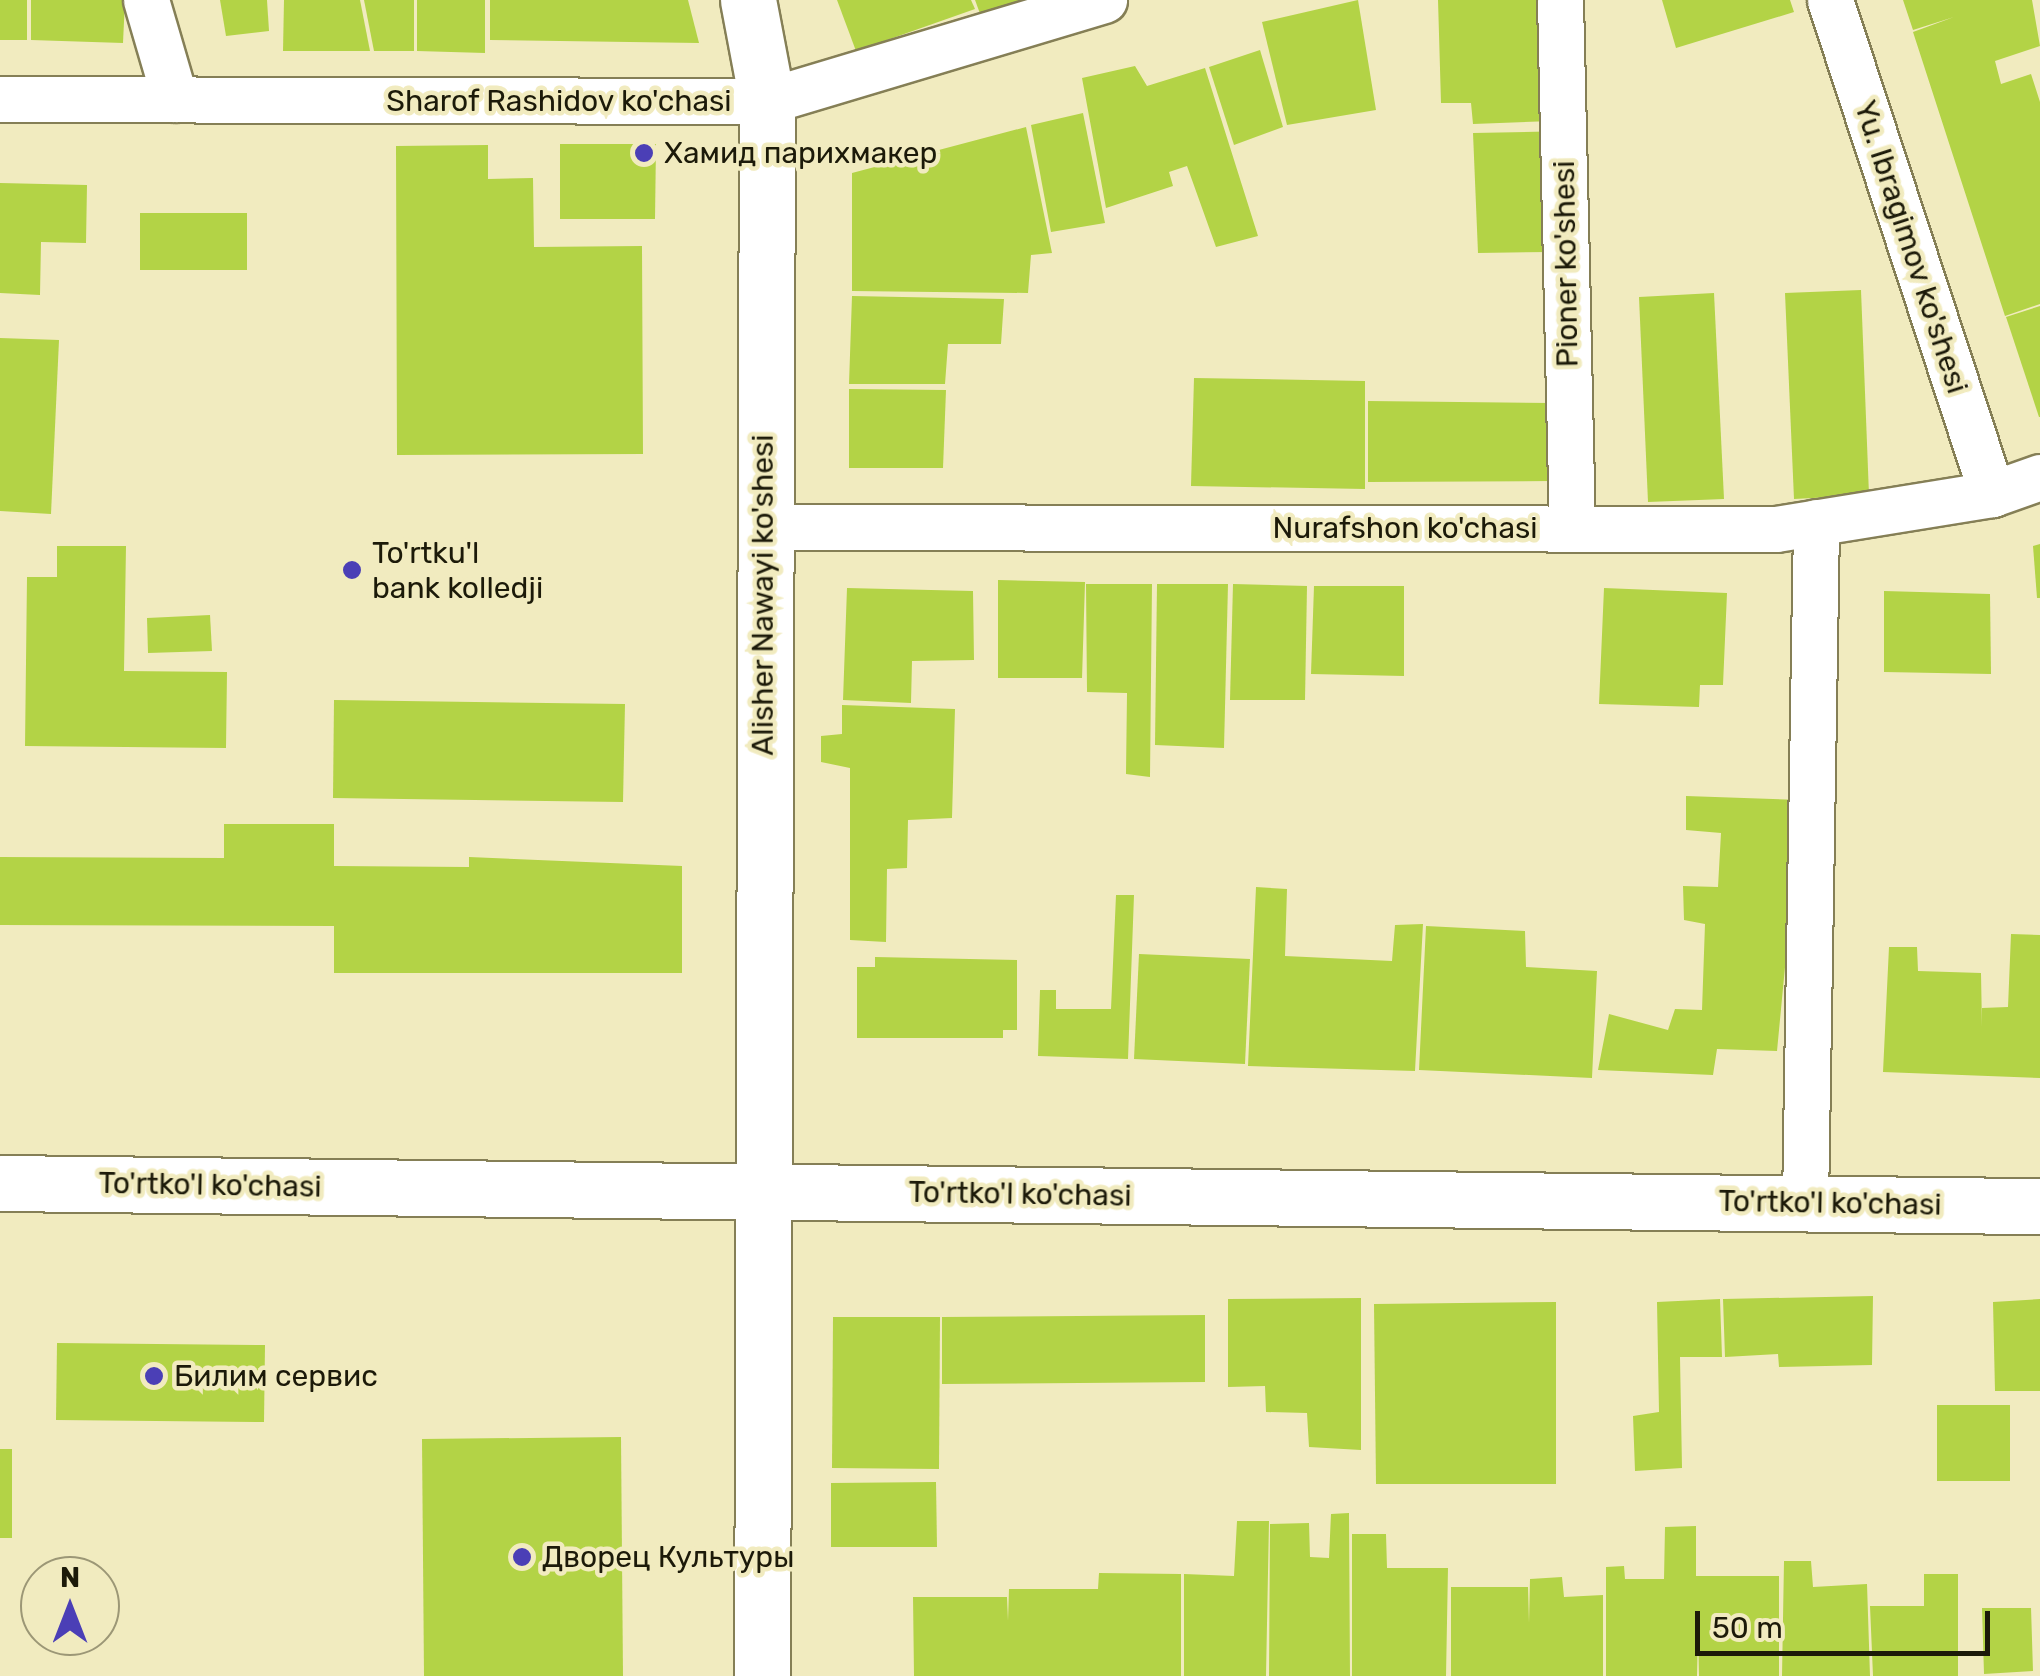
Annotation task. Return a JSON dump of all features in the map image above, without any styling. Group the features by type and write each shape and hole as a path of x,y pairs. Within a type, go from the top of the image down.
{"street":[{"path":"146,0 176,99"},
{"name":"Alisher Nawayi ko'shesi","path":"748,0 767,101 758,1191 762,1676"},
{"name":"Sharof Rashidov ko'chasi","path":"0,99 767,101 1104,0"},
{"name":"Pioner ko'shesi","path":"1560,0 1572,529"},
{"name":"Yu. Ibragimov ko'shesi","path":"1830,0 1992,494"},
{"name":"Nurafshon ko'chasi","path":"764,527 1572,529 1816,522 1992,494 2040,477"},
{"path":"1804,1203 1816,522"},
{"name":"To'rtko'l ko'chasi","path":"0,1183 2040,1206"}],"building":[{"path":"0,0 27,0 27,40 0,40"},
{"path":"31,0 125,0 123,43 31,40"},
{"path":"220,0 267,0 269,31 226,36"},
{"path":"284,0 360,0 370,51 283,51"},
{"path":"364,0 414,0 414,51 374,51"},
{"path":"417,0 485,0 485,53 417,51"},
{"path":"490,0 688,0 699,43 490,40"},
{"path":"837,0 971,0 975,9 856,51"},
{"path":"975,0 1032,0 982,19"},
{"path":"1358,0 1376,110 1287,125 1262,22"},
{"path":"1438,0 1546,0 1552,121 1473,124 1471,103 1441,103"},
{"path":"1662,0 1790,0 1794,12 1676,48"},
{"path":"1903,0 2032,0 2040,46 1995,61 2001,84 2031,74 2040,102 2040,304 2005,316 1913,32 1954,17 1913,30"},
{"path":"1260,50 1283,127 1234,145 1209,67"},
{"path":"1135,66 1147,86 1205,68 1258,236 1216,247 1187,166 1169,172 1173,186 1106,208 1082,78"},
{"path":"1083,113 1105,223 1051,232 1031,125"},
{"path":"1026,127 1052,253 1031,255 1028,293 852,291 852,173"},
{"path":"1569,131 1550,252 1478,253 1473,133"},
{"path":"560,144 656,144 655,219 560,219"},
{"path":"488,145 488,179 533,178 534,247 642,246 643,454 397,455 396,146"},
{"path":"0,183 87,185 86,243 41,242 40,295 0,293"},
{"path":"140,213 247,213 247,270 140,270"},
{"path":"1861,290 1869,495 1794,499 1785,293"},
{"path":"1714,293 1724,499 1648,502 1639,297"},
{"path":"852,296 1004,299 1001,344 948,344 945,384 849,384"},
{"path":"2040,306 2040,417 2039,417 2006,317"},
{"path":"0,338 59,340 51,514 0,511"},
{"path":"1194,378 1365,381 1365,489 1191,486"},
{"path":"849,389 946,390 943,468 849,468"},
{"path":"1368,401 1550,403 1551,481 1368,482"},
{"path":"2040,544 2040,598 2037,598 2033,546"},
{"path":"57,546 126,546 124,671 227,672 226,748 25,746 27,577 57,577"},
{"path":"998,580 1085,582 1082,678 998,678"},
{"path":"1086,584 1152,584 1150,777 1126,774 1127,693 1087,692"},
{"path":"1157,584 1228,584 1224,748 1155,745"},
{"path":"1233,584 1307,586 1305,700 1230,700"},
{"path":"1314,586 1404,586 1404,676 1311,674"},
{"path":"847,588 973,591 974,660 912,661 911,703 843,700"},
{"path":"1604,588 1727,593 1723,685 1700,685 1699,707 1599,704"},
{"path":"1884,591 1990,594 1991,674 1884,672"},
{"path":"210,615 212,651 148,653 147,618"},
{"path":"334,700 625,704 623,802 333,798"},
{"path":"842,705 955,709 952,818 908,820 907,868 887,869 886,942 850,940 850,768 821,762 821,736 842,734"},
{"path":"1686,796 1801,800 1777,1051 1717,1049 1713,1075 1598,1070 1609,1014 1668,1030 1675,1009 1702,1010 1705,924 1684,920 1683,886 1718,887 1721,833 1686,830"},
{"path":"224,824 334,824 334,866 469,867 469,857 682,866 682,973 334,973 334,926 0,925 0,857 224,858"},
{"path":"1256,887 1287,889 1285,956 1392,961 1395,925 1423,924 1415,1071 1248,1066"},
{"path":"1116,895 1134,895 1128,1059 1038,1056 1040,990 1056,990 1056,1009 1111,1009"},
{"path":"1426,926 1525,931 1526,967 1597,971 1592,1078 1419,1070"},
{"path":"2011,934 2040,935 2040,1078 1883,1072 1889,947 1917,947 1918,971 1981,973 1982,1027 1982,1008 2008,1007"},
{"path":"1139,954 1250,959 1245,1064 1134,1059"},
{"path":"875,957 1017,960 1017,1030 1003,1030 1003,1038 857,1038 857,967 875,967"},
{"path":"1873,1296 1872,1365 1779,1367 1778,1354 1725,1357 1723,1299"},
{"path":"1361,1298 1361,1450 1309,1447 1307,1413 1266,1412 1265,1386 1228,1387 1228,1299"},
{"path":"1720,1299 1722,1357 1680,1357 1682,1468 1635,1471 1633,1416 1659,1412 1657,1302"},
{"path":"2040,1299 2040,1391 1995,1391 1993,1302"},
{"path":"1556,1302 1556,1484 1376,1484 1374,1304"},
{"path":"1205,1315 1205,1382 942,1384 942,1317"},
{"path":"833,1317 940,1317 939,1469 832,1468"},
{"path":"57,1343 265,1345 264,1422 56,1420"},
{"path":"1937,1405 2010,1405 2010,1481 1937,1481"},
{"name":"Дворец Культуры","path":"621,1437 623,1676 424,1676 422,1439"},
{"path":"0,1449 12,1449 12,1538 0,1538"},
{"path":"936,1482 937,1547 831,1547 831,1483"},
{"path":"1349,1513 1350,1676 1269,1676 1270,1524 1309,1523 1310,1557 1329,1558 1331,1514"},
{"path":"1237,1521 1269,1521 1266,1676 1184,1676 1184,1574 1234,1576"},
{"path":"1696,1526 1696,1576 1779,1576 1779,1676 1699,1676 1698,1631 1697,1676 1606,1676 1606,1567 1624,1566 1625,1579 1664,1579 1665,1527"},
{"path":"1352,1534 1386,1534 1387,1568 1448,1568 1446,1676 1352,1676"},
{"path":"1784,1561 1811,1561 1813,1587 1867,1584 1870,1676 1782,1676"},
{"path":"1099,1573 1181,1574 1181,1676 914,1676 913,1597 1007,1597 1008,1621 1009,1589 1098,1589"},
{"path":"1924,1574 1958,1574 1958,1676 1873,1676 1870,1606 1924,1606"},
{"path":"1562,1577 1564,1597 1603,1595 1603,1676 1451,1676 1451,1587 1528,1587 1529,1623 1530,1579"},
{"path":"1982,1608 2031,1608 2033,1671 1984,1674"}],"place":[{"name":"Хамид парихмакер","path":"644,153"},
{"name":"To'rtku'l bank kolledji","path":"352,570"},
{"name":"Билим сервис","path":"154,1376"},
{"name":"Дворец Культуры","path":"522,1557"}]}
